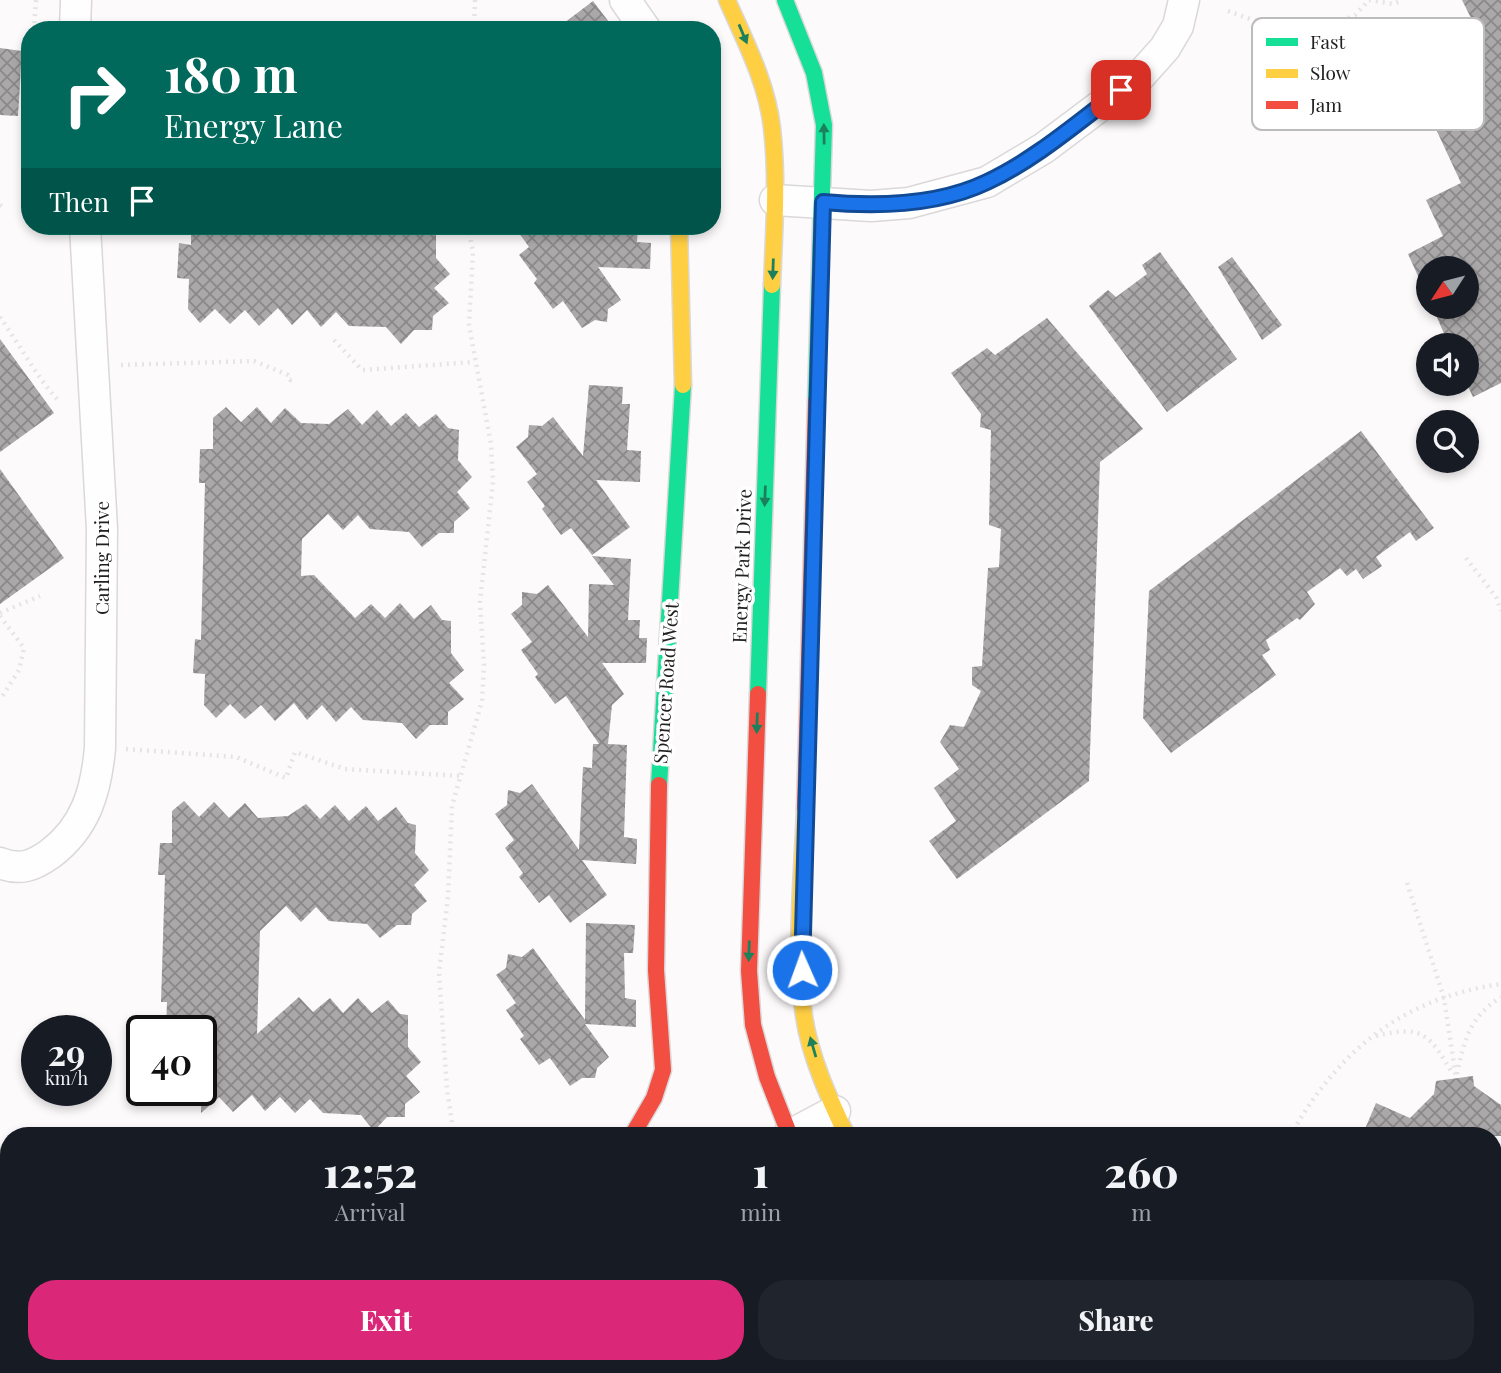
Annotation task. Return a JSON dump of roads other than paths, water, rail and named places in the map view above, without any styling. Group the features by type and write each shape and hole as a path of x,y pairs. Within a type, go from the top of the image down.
{"street":[{"path":"75,21 76,0"},
{"path":"625,0 640,21"},
{"name":"Energy Park Drive","path":"727,0 758,70 772,126 775,200 749,971 753,1025 767,1077 786,1127"},
{"path":"785,0 814,73 824,125 801,942 804,1016 826,1092 841,1123"},
{"path":"775,200 871,206 909,203 987,182 1044,148 1140,76 1171,37 1184,0"},
{"name":"Carling Drive","path":"0,863 11,868 33,866 62,845 82,822 96,783 100,721 102,528 85,235"},
{"name":"Spencer Road West","path":"640,1127 654,1098 663,1070 656,970 659,908 659,747 667,673 683,389 680,235"}]}
